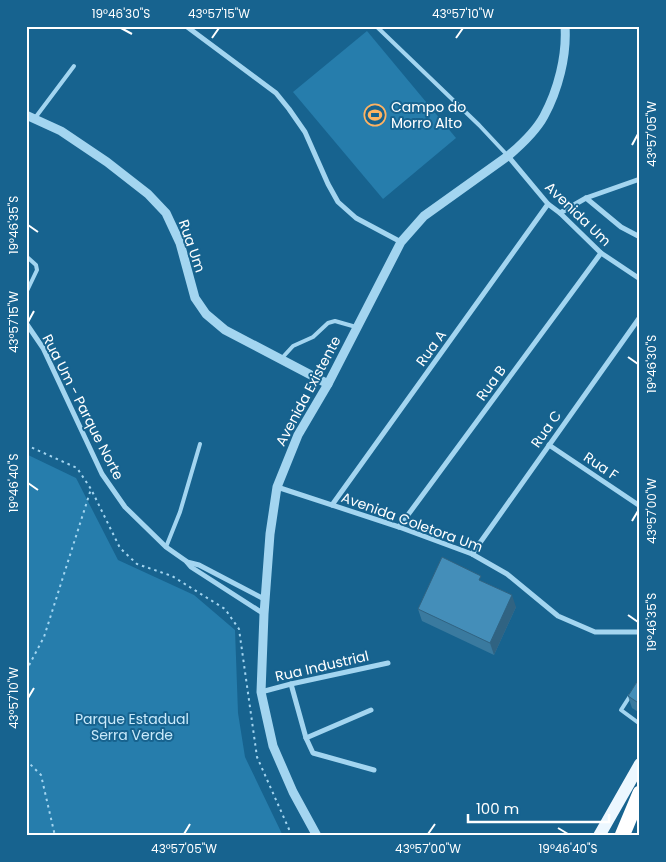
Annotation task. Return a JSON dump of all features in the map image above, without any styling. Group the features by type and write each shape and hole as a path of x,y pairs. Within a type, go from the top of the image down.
{"highway":[{"path":"622,836 640,793"}],"main road":[{"path":"599,836 640,764"}],"street":[{"path":"186,26 276,93 305,132 338,202 356,218 401,242"},
{"name":"Avenida Existente","path":"317,836 293,792 273,746 261,692 270,534 277,487 298,435 328,384 401,242 424,216 508,156 544,117 554,92 563,58 567,27"},
{"name":"Rua Um","path":"30,117 61,130 148,194 166,213 180,243 195,298 206,314 225,330 328,384"},
{"name":"Avenida Um","path":"508,156 548,204 560,213 601,253 640,279"},
{"path":"560,213 586,198 640,179"},
{"path":"586,198 621,227 640,237"},
{"name":"Rua A","path":"332,505 548,204"},
{"name":"Rua B","path":"399,527 601,253"},
{"name":"Rua C","path":"472,554 640,317"},
{"name":"Rua Um - Parque Norte","path":"26,323 43,348 102,474 125,507 166,547 196,571 264,614"},
{"name":"Rua F","path":"549,444 640,506"},
{"name":"Avenida Coletora Um","path":"277,487 399,527 472,554 507,574 558,616 595,632 640,632"},
{"name":"Rua Um - Parque Norte","path":"186,562 199,565 266,600"},
{"name":"Rua Industrial","path":"261,692 388,663"},
{"path":"291,684 306,738 314,752 374,770"},
{"path":"306,738 371,710"}],"lane":[{"path":"376,26 479,125 508,156"},
{"path":"30,117 74,66"},
{"path":"26,256 36,265 38,270 26,293"},
{"path":"281,360 293,346 313,337 328,323 335,321 357,327"},
{"path":"166,547 180,512 200,444"},
{"path":"635,689 621,710 640,724"}],"path":[{"path":"26,444 76,468 91,490 120,548 137,564 172,576 224,609 239,629 257,757 292,836"},
{"path":"26,671 44,638 91,490"},
{"path":"26,760 41,775 55,836"}],"green space":[{"name":"Campo do Morro Alto","path":"367,31 456,138 383,199 293,92"},
{"name":"Parque Estadual Serra Verde","path":"26,454 76,478 118,560 194,595 235,630 238,713 245,757 283,836 26,836"}],"building":[{"path":"442,557 481,576 479,580 512,595 490,643 418,609"},
{"path":"640,677 640,704 628,696"}],"place":[{"name":"Campo do Morro Alto","path":"375,115"}]}
